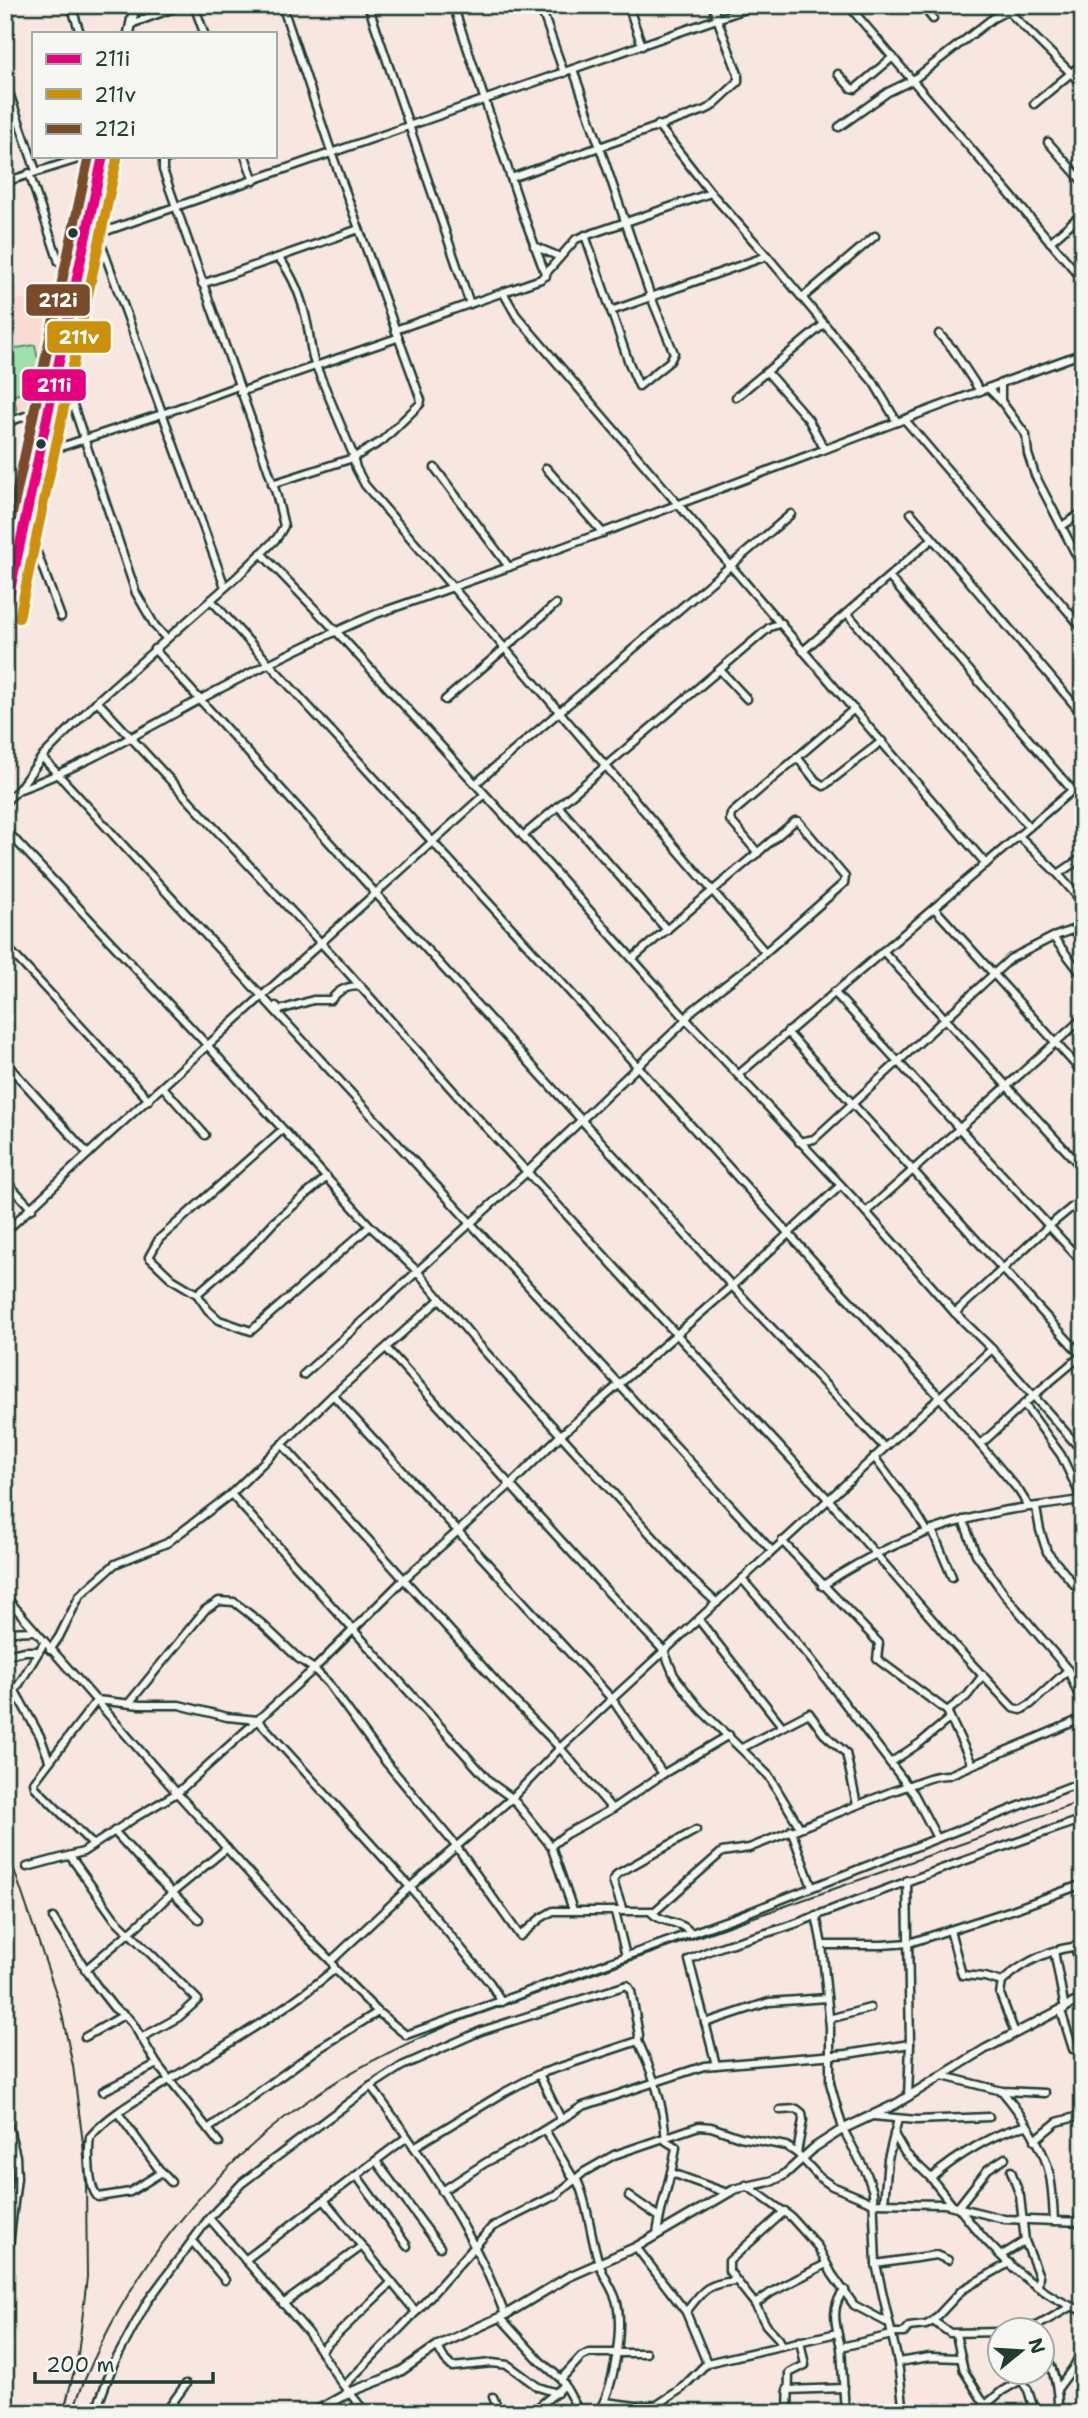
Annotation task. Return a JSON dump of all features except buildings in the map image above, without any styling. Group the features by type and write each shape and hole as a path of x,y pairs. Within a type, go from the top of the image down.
{"main road":[{"path":"129,32 135,5"},
{"path":"5,615 103,158"}],"street":[{"path":"71,5 80,32"},
{"path":"131,24 182,5"},
{"path":"194,5 204,32"},
{"path":"272,484 354,458 382,441 420,404 420,393 396,334 282,5"},
{"path":"368,5 470,304"},
{"path":"453,5 546,276"},
{"path":"540,5 564,73"},
{"path":"628,5 642,46"},
{"path":"512,178 711,107 738,82 738,74 712,5"},
{"path":"86,239 757,5"},
{"path":"848,5 1083,280"},
{"path":"922,5 933,19"},
{"path":"1002,5 1083,85"},
{"path":"839,127 888,92 913,80 982,27 1018,5"},
{"path":"838,74 855,89 893,57"},
{"path":"1034,104 1083,63"},
{"path":"573,69 651,297 674,353 670,361 639,386 585,235"},
{"path":"5,81 36,170"},
{"path":"658,125 710,193 874,383 897,422"},
{"path":"1048,142 1083,182"},
{"path":"5,182 36,170 85,158 103,158"},
{"path":"5,802 18,790 42,757 97,701 225,587 277,538 284,526 162,165 163,160 169,158"},
{"path":"246,158 254,181"},
{"path":"29,173 56,256 76,282"},
{"path":"39,453 317,366 546,276 569,245 585,235 710,193"},
{"path":"1050,242 1083,213"},
{"path":"202,284 359,229"},
{"path":"98,235 225,587"},
{"path":"802,298 875,236"},
{"path":"534,246 560,257"},
{"path":"287,254 288,269 302,305 311,351 365,485 765,952"},
{"path":"611,311 767,256"},
{"path":"279,258 288,269"},
{"path":"503,292 516,315 986,864"},
{"path":"736,397 823,325"},
{"path":"939,334 952,348 980,391"},
{"path":"18,790 59,775 336,631 1083,353"},
{"path":"767,372 808,419 824,448"},
{"path":"57,374 68,393 85,439 139,601 166,638"},
{"path":"1001,383 1001,401"},
{"path":"988,388 1026,435 1030,463 1083,568"},
{"path":"5,423 49,408"},
{"path":"905,420 1083,629"},
{"path":"435,468 509,567"},
{"path":"547,468 603,533"},
{"path":"1062,526 1083,512"},
{"path":"911,513 1083,715"},
{"path":"475,784 791,514"},
{"path":"23,532 33,542 61,617"},
{"path":"803,651 932,539"},
{"path":"261,553 336,631 685,1018 866,1212 955,1313 992,1349 1083,1452"},
{"path":"889,577 1072,790"},
{"path":"211,600 939,1396 1032,1507 1047,1552 1083,1595"},
{"path":"445,700 556,604"},
{"path":"847,613 1029,827"},
{"path":"770,627 775,615"},
{"path":"523,836 770,627 782,624"},
{"path":"154,649 732,1286 884,1447"},
{"path":"720,670 747,699"},
{"path":"97,701 361,986 527,1172 828,1499 1013,1708 1020,1710 1031,1704 1068,1670"},
{"path":"758,853 730,820 731,814 854,709"},
{"path":"797,757 816,781 824,786 882,741"},
{"path":"42,757 772,1551"},
{"path":"738,1075 1083,780"},
{"path":"5,1232 484,795"},
{"path":"558,806 667,930"},
{"path":"303,1375 527,1172 637,1068 685,1018 779,941 845,879 796,821 633,958"},
{"path":"5,829 208,1046 370,1226 416,1271 439,1300 717,1603"},
{"path":"1020,836 1083,904"},
{"path":"1058,874 1083,858"},
{"path":"934,908 1083,1073"},
{"path":"807,1151 814,1139 851,1104 1010,959 1053,937 1083,926"},
{"path":"1053,937 1083,976"},
{"path":"5,945 149,1100"},
{"path":"883,951 1083,1169"},
{"path":"263,998 269,998 279,1010 313,1000 331,1000 350,986 361,986"},
{"path":"834,992 1083,1263"},
{"path":"866,1212 1083,1018"},
{"path":"787,1032 1082,1355 980,1445"},
{"path":"5,1062 89,1154"},
{"path":"163,1087 205,1135"},
{"path":"282,1130 159,1239 149,1257 173,1279 197,1294 219,1320 251,1331 370,1226"},
{"path":"799,1142 814,1139"},
{"path":"197,1294 327,1177"},
{"path":"5,1180 32,1209"},
{"path":"27,1867 79,1854 177,1793 314,1669 404,1579 510,1485 562,1434 732,1286 840,1186"},
{"path":"955,1313 1083,1198"},
{"path":"50,1650 80,1595 121,1560 167,1543 231,1494 334,1395 439,1300"},
{"path":"387,1349 664,1651 674,1675 688,1694 769,1776 799,1826"},
{"path":"331,1961 410,1887 512,1798 612,1699 992,1349"},
{"path":"334,1395 612,1699 663,1774"},
{"path":"822,1586 874,1554 930,1530 963,1520 1082,1499 1068,1467 1024,1404"},
{"path":"1056,1449 1073,1441"},
{"path":"282,1444 500,1686 560,1748 612,1809"},
{"path":"874,1457 930,1530 951,1577"},
{"path":"231,1494 491,1783 512,1798 551,1846 573,1910"},
{"path":"963,1520 976,1554 1005,1595 1068,1670 1083,1706"},
{"path":"782,1541 879,1643 877,1659 949,1714 972,1764"},
{"path":"742,1579 810,1658 914,1794 937,1838"},
{"path":"5,1596 227,1849 331,1961 335,1969 378,2012 402,2032 410,2035 459,2015 691,1934 1068,1787 1083,1784"},
{"path":"129,1703 205,1610 219,1601 229,1601 242,1607 328,1683 385,1761 456,1846 519,1936 553,1911 651,1912 663,1905 722,1852 749,1848 893,1791 937,1776 949,1775 1083,1718"},
{"path":"699,1620 782,1726"},
{"path":"5,1632 34,1631"},
{"path":"5,1704 15,1693 44,1643"},
{"path":"5,1655 40,1651"},
{"path":"890,1763 920,1743 967,1696 983,1675"},
{"path":"15,1693 32,1718 49,1760"},
{"path":"97,1700 179,1705 227,1717 258,1720 410,1887 490,1983 502,2002"},
{"path":"93,1845 35,1787 34,1782 97,1700"},
{"path":"743,1748 809,1713 824,1734 846,1754 857,1805"},
{"path":"551,1846 566,1834 612,1809 663,1774 729,1735"},
{"path":"716,2065 688,1960 1083,1819"},
{"path":"626,1956 613,1881 617,1874 696,1830"},
{"path":"791,1830 812,1887"},
{"path":"114,1831 200,1919"},
{"path":"85,1969 227,1849"},
{"path":"71,1856 128,1934 198,2000 179,2017 141,2038"},
{"path":"907,1880 910,2044 908,2097"},
{"path":"822,1945 909,1943 1083,1884"},
{"path":"651,1912 658,1918 687,1927 691,1934"},
{"path":"816,1915 822,1945 829,2019 831,2091 843,2129 867,2174 873,2203 876,2264 898,2362 904,2413"},
{"path":"53,1918 85,1969 114,2008 124,2015 157,2064 219,2143"},
{"path":"950,1930 962,1975 1002,1982"},
{"path":"1015,2033 1000,1994 1002,1982 1030,1961 1054,1951 1079,1946 1083,1981"},
{"path":"1054,1951 1063,2010 1073,2049 1083,2048"},
{"path":"162,2172 135,2190 100,2198 94,2194 91,2178 90,2137 118,2113 306,1994 335,1969"},
{"path":"99,2413 99,2402 113,2365 130,2331 167,2271 209,2218 242,2183 371,2086 402,2066 459,2039 627,1985 631,1991 638,2041 656,2081 664,2112 667,2143 676,2147 672,2173 658,2216 657,2235"},
{"path":"705,2023 769,2002 827,1998"},
{"path":"347,2389 393,2375 438,2346 502,2316 557,2282 636,2247 727,2193 784,2175 800,2156 843,2129 908,2097 1015,2033 1083,1998"},
{"path":"829,2019 870,2008"},
{"path":"208,2129 318,2049 378,2012"},
{"path":"85,2037 124,2015"},
{"path":"414,2147 539,2074 638,2041"},
{"path":"442,2191 485,2162 583,2106 656,2081 704,2066 828,2055 910,2044"},
{"path":"103,2091 157,2064"},
{"path":"539,2074 561,2119"},
{"path":"943,2076 1002,2091 1045,2093"},
{"path":"371,2086 442,2191 488,2273 502,2316 535,2356 563,2382 580,2413"},
{"path":"1002,2091 1035,2140 1049,2170 1054,2221"},
{"path":"780,2110 796,2109 802,2113 800,2156"},
{"path":"5,2113 16,2156 17,2178 5,2278"},
{"path":"118,2113 171,2182"},
{"path":"1035,2140 1058,2122 1083,2115"},
{"path":"873,2116 898,2119 989,2117"},
{"path":"884,2203 888,2159 898,2119"},
{"path":"312,2413 347,2389 492,2227 556,2195 606,2159 684,2130 705,2126 740,2137 775,2143 800,2156 819,2177 832,2186 873,2203 955,2206 1004,2219 1083,2222"},
{"path":"931,2178 998,2134 1026,2126"},
{"path":"545,2130 575,2181 589,2221 599,2264 617,2303 616,2355 605,2402 597,2413"},
{"path":"894,2134 909,2157 1009,2263 1038,2287 1070,2307 1083,2311"},
{"path":"246,2260 407,2137"},
{"path":"955,2206 988,2169 1005,2158"},
{"path":"376,2161 440,2247"},
{"path":"1011,2171 1020,2196 1025,2241 1039,2276 1038,2287"},
{"path":"672,2173 727,2193"},
{"path":"357,2176 407,2246"},
{"path":"746,2185 785,2211 818,2247 826,2264 854,2305 888,2323"},
{"path":"629,2196 658,2216"},
{"path":"324,2200 416,2312"},
{"path":"782,2345 766,2325 755,2304 735,2281 729,2261 785,2211"},
{"path":"209,2218 321,2350 366,2413"},
{"path":"192,2241 226,2280"},
{"path":"1002,2255 1025,2241"},
{"path":"283,2304 362,2246"},
{"path":"636,2247 686,2312 707,2363"},
{"path":"876,2264 936,2255 948,2260"},
{"path":"841,2347 904,2333 910,2326 926,2325 962,2290 1009,2263"},
{"path":"755,2304 772,2292 826,2264"},
{"path":"686,2312 704,2288 735,2281"},
{"path":"321,2350 392,2282"},
{"path":"845,2290 839,2297 834,2315 841,2347 845,2413"},
{"path":"1055,2316 1070,2307"},
{"path":"933,2321 950,2333 986,2333"},
{"path":"605,2402 636,2406 662,2403 681,2389 707,2363 837,2333"},
{"path":"956,2334 959,2358 964,2371 986,2406"},
{"path":"788,2413 789,2373 804,2365 800,2341"},
{"path":"438,2346 452,2367 492,2363 508,2365 538,2387 557,2393"},
{"path":"1058,2388 1083,2349"},
{"path":"531,2413 557,2393 584,2355 646,2353"},
{"path":"898,2362 930,2357 959,2358"},
{"path":"1056,2381 1058,2413"},
{"path":"165,2413 186,2384"},
{"path":"976,2413 1011,2386"},
{"path":"1025,2386 1035,2413"},
{"path":"788,2390 844,2388"},
{"path":"493,2398 500,2413"},
{"path":"1069,2413 1083,2409"}],"shaded area":[{"path":"60,289 41,407 5,419 5,304 25,298 27,302"}],"green space":[{"path":"35,345 44,389 14,395 17,413 5,415 5,350"}],"railway":[{"path":"72,2413 115,2317 142,2272 173,2230 207,2190 244,2153 283,2119 326,2088 388,2053 454,2023 1083,1801"},
{"path":"5,1843 60,2005 73,2066 83,2143 87,2277 78,2355 65,2407"}],"transit line":[{"name":"212i","path":"5,547 89,158"},
{"name":"211i","path":"5,614 103,158"},
{"name":"211v","path":"19,618 117,159"}]}
